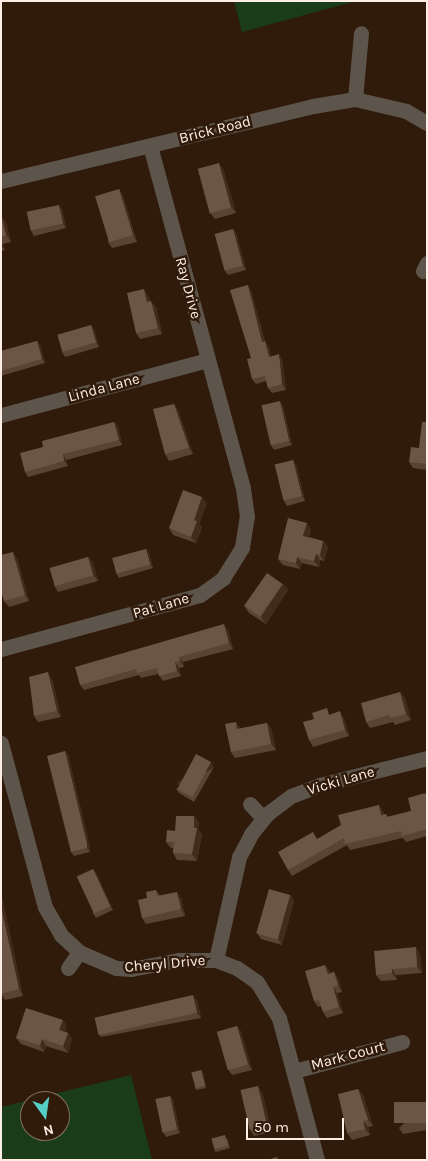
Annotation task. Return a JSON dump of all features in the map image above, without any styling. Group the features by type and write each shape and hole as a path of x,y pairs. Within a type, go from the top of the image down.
{"street":[{"path":"355,99 361,33"},
{"name":"Brick Road","path":"1,181 313,106 355,99 406,111 427,123"},
{"name":"Ray Drive","path":"150,146 227,430"},
{"name":"Linda Lane","path":"1,415 208,360"},
{"name":"Pat Lane","path":"1,649 185,601 200,595 223,578 242,547 247,517 243,488 227,430"},
{"name":"Cheryl Drive","path":"1,743 45,907 60,935 79,952 102,964 131,969 179,960 216,960 247,974 263,990 279,1018 317,1160"},
{"name":"Vicki Lane","path":"216,960 240,857 263,818 291,796 320,785 427,758"},
{"path":"250,804 263,818"},
{"path":"68,968 79,952"},
{"name":"Mark Court","path":"294,1071 402,1042"}],"green space":[{"path":"234,1 356,1 242,32"},
{"path":"131,1075 152,1160 1,1160 1,1107 20,1102 20,1141 70,1141 70,1091 66,1091"}],"building":[{"path":"219,163 231,207 210,213 198,169"},
{"path":"119,189 133,235 109,242 95,196"},
{"path":"59,205 63,224 31,230 27,212"},
{"path":"1,217 6,235 1,237"},
{"path":"233,229 243,266 224,271 215,234"},
{"path":"248,285 262,342 265,341 269,357 279,354 282,384 268,388 265,376 252,379 247,359 251,358 230,290"},
{"path":"144,289 147,302 151,301 158,328 136,333 127,293"},
{"path":"91,325 96,342 62,352 57,335"},
{"path":"37,341 42,359 1,371 1,351"},
{"path":"280,401 289,441 271,445 261,405"},
{"path":"174,404 189,448 165,454 153,409"},
{"path":"114,422 119,440 63,454 64,461 25,472 20,453 43,447 42,441"},
{"path":"422,422 427,422 427,464 409,462 411,447 419,448"},
{"path":"293,460 302,496 284,500 275,465"},
{"path":"183,490 202,497 194,520 197,521 191,537 169,528"},
{"path":"288,518 307,523 303,536 323,541 320,555 316,554 314,561 297,557 296,563 278,559"},
{"path":"146,549 150,564 116,574 112,558"},
{"path":"13,552 25,595 4,601 1,591 1,555"},
{"path":"88,557 93,575 55,586 50,568"},
{"path":"267,573 283,584 260,617 244,606"},
{"path":"224,624 229,643 179,657 180,661 175,662 177,671 159,676 157,668 137,673 136,669 80,685 75,667"},
{"path":"48,672 57,711 34,716 29,677"},
{"path":"400,692 406,714 390,718 389,715 366,722 361,703"},
{"path":"327,708 329,715 340,711 345,730 309,740 303,722 314,719 312,713"},
{"path":"236,722 237,729 267,723 271,744 231,752 225,724"},
{"path":"65,751 87,844 87,848 71,852 47,756"},
{"path":"196,754 211,762 192,797 177,789"},
{"path":"425,793 427,797 427,829 402,836 401,831 345,844 344,838 288,870 278,852 313,832 317,839 341,825 338,815 379,805 381,815 386,814 387,817 411,811 408,798"},
{"path":"176,816 194,816 194,828 197,828 192,854 173,853 174,842 166,842 167,830 175,831"},
{"path":"93,869 110,906 94,914 77,877"},
{"path":"269,889 290,895 277,939 256,933"},
{"path":"156,890 157,896 177,892 181,909 142,918 138,900 147,898 146,892"},
{"path":"1,907 19,989 1,994"},
{"path":"416,947 417,967 392,969 392,973 376,975 374,951"},
{"path":"325,965 328,974 334,972 338,985 333,987 339,1007 323,1012 319,1000 314,1001 305,971"},
{"path":"193,995 197,1013 99,1035 95,1018"},
{"path":"26,1008 63,1020 59,1030 68,1033 63,1046 42,1039 40,1045 16,1038"},
{"path":"237,1026 248,1064 228,1070 217,1032"},
{"path":"201,1070 205,1085 195,1088 191,1073"},
{"path":"258,1086 267,1126 250,1130 240,1090"},
{"path":"358,1089 368,1120 363,1121 365,1129 347,1133 338,1094"},
{"path":"170,1096 177,1129 162,1132 155,1099"},
{"path":"394,1102 427,1102 427,1123 394,1123"},
{"path":"225,1135 228,1146 214,1149 211,1139"},
{"path":"277,1157 278,1160 267,1160"}]}
